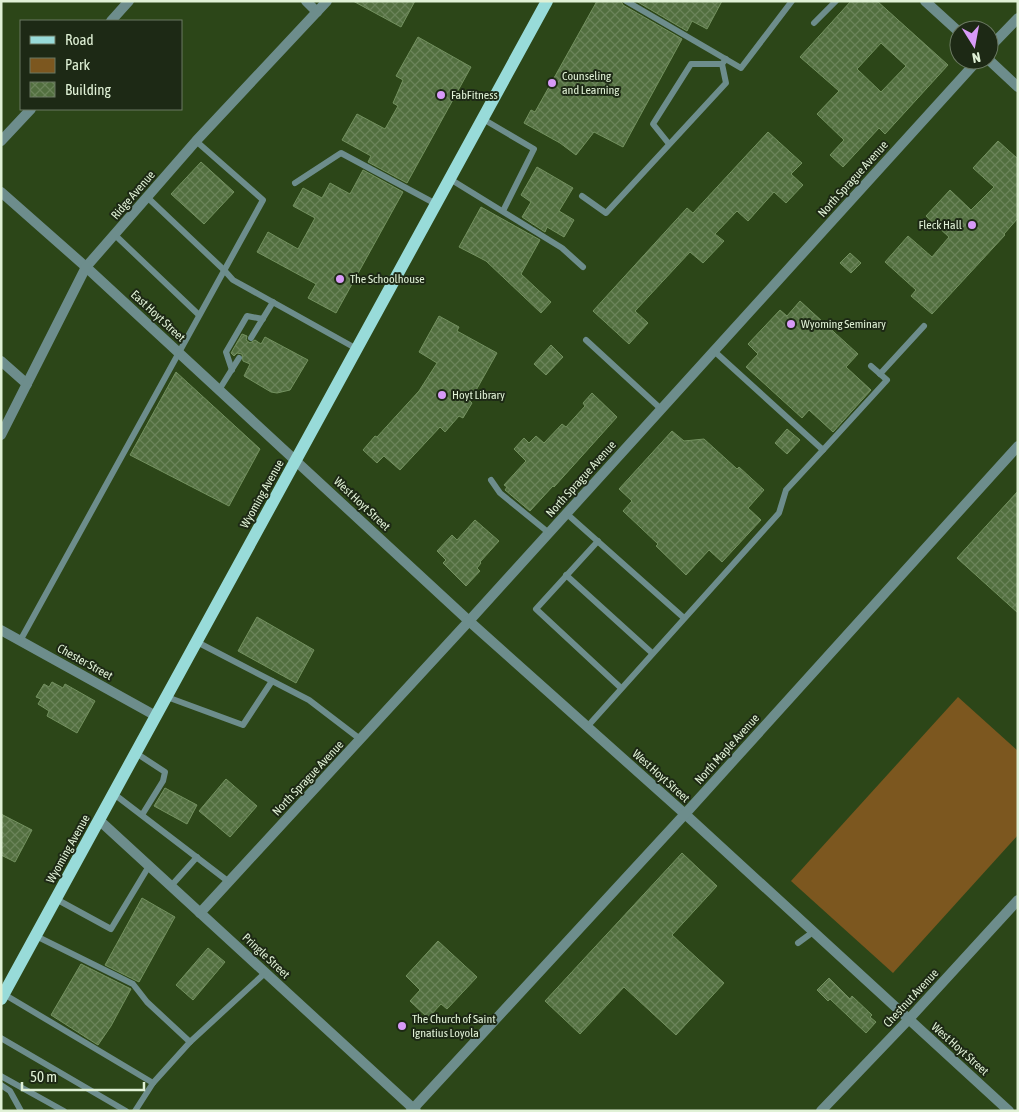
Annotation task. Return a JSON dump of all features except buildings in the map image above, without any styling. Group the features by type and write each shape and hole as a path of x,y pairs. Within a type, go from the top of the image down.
{"main road":[{"name":"Wyoming Avenue","path":"2,995 358,349 547,1"}],"street":[{"path":"112,20 129,1"},
{"path":"306,1 317,12"},
{"name":"Ridge Avenue","path":"1,435 86,267 196,141 327,1"},
{"path":"925,1 949,23"},
{"path":"999,38 1018,18"},
{"path":"999,69 1018,87"},
{"name":"North Sprague Avenue","path":"200,913 567,514 969,70"},
{"path":"1,141 30,110"},
{"name":"East Hoyt Street","path":"1,192 86,267 296,461"},
{"path":"1,361 27,384"},
{"name":"North Maple Avenue","path":"413,1110 685,814 1018,446"},
{"name":"West Hoyt Street","path":"296,461 469,621 685,814 1009,1111"},
{"name":"Chester Street","path":"1,630 156,716"},
{"name":"Pringle Street","path":"99,820 413,1110"},
{"name":"Chestnut Avenue","path":"821,1111 909,1019 1018,900"}],"lane":[{"path":"626,1 724,62 741,68 792,1"},
{"path":"814,24 836,1"},
{"path":"582,196 606,212 726,83 724,62"},
{"path":"669,144 653,124 691,64 724,62"},
{"path":"483,119 534,149 503,211"},
{"path":"20,641 263,200 196,141"},
{"path":"295,183 340,153 436,204"},
{"path":"450,178 562,248 583,267"},
{"path":"147,197 233,280 358,349"},
{"path":"115,235 199,315"},
{"path":"251,338 273,302"},
{"path":"232,370 226,352 247,316 263,319"},
{"path":"880,374 924,326"},
{"path":"586,340 662,409"},
{"path":"714,351 823,450"},
{"path":"219,390 239,358"},
{"path":"587,726 779,514 786,490 887,380 871,366"},
{"path":"492,480 500,493 549,533"},
{"path":"567,514 684,618"},
{"path":"598,541 536,609 621,688"},
{"path":"566,575 652,653"},
{"path":"196,642 309,700 360,739"},
{"path":"167,697 243,725 272,681"},
{"path":"136,753 165,772 163,781 142,815"},
{"path":"114,794 229,882"},
{"path":"171,886 197,857"},
{"path":"56,899 111,929 149,866"},
{"path":"798,943 813,932"},
{"path":"36,936 133,984 147,1002 190,1042"},
{"path":"135,1111 154,1083 190,1042 265,973"},
{"path":"2,995 154,1083"},
{"path":"1,1038 126,1111"},
{"path":"1,1076 64,1111"},
{"path":"1,1085 10,1091 21,1111"}],"green space":[{"path":"958,697 1018,751 1018,835 893,973 791,881"}],"place":[{"name":"Counseling and Learning","path":"552,83"},
{"name":"FabFitness","path":"441,95"},
{"name":"Fleck Hall","path":"972,225"},
{"name":"The Schoolhouse","path":"340,279"},
{"name":"Wyoming Seminary","path":"791,324"},
{"name":"Hoyt Library","path":"442,395"},
{"name":"The Church of Saint Ignatius Loyola","path":"402,1026"}]}
